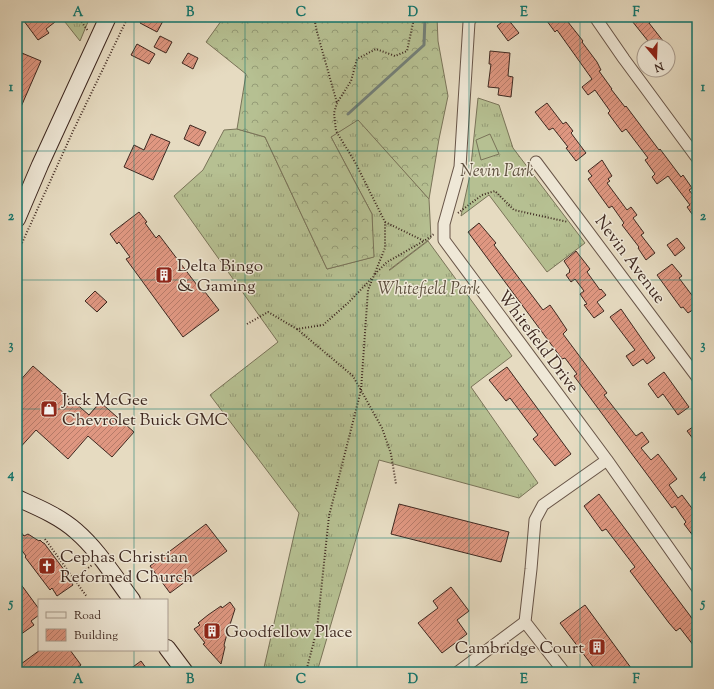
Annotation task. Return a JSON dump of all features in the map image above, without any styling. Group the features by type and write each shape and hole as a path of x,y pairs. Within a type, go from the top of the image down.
{"main road":[{"path":"17,219 43,158 108,17"},
{"path":"17,498 45,511 75,530 89,543 131,599"},
{"path":"168,649 185,672"}],"street":[{"name":"Whitefield Drive","path":"472,17 469,22 460,167 444,224 444,240 607,460 697,588"},
{"path":"595,17 624,60 697,158"},
{"name":"Nevin Avenue","path":"536,162 696,373"},
{"path":"458,672 524,622 531,569 534,520 543,505 607,460"},
{"path":"524,622 564,672"}],"path":[{"path":"78,17 89,32"},
{"path":"17,254 74,129 128,17"},
{"path":"314,17 338,103"},
{"path":"306,672 317,629 329,516 361,390 368,290 385,248 386,222 355,162 336,131 334,113 350,80 357,59 376,49 395,56 407,51 413,23 412,17"},
{"path":"297,329 323,325 348,303 387,262 424,241 482,195 495,191 514,210 585,225"},
{"path":"386,222 424,241"},
{"path":"247,324 268,312 297,329 353,376 382,428 391,454 396,484"},
{"path":"45,540 87,596"},
{"path":"74,579 101,559"}],"green space":[{"path":"61,17 90,17 80,41"},
{"path":"224,17 437,17 438,41 448,96 429,199 358,120 331,137 372,214 374,257 327,269 265,137 237,129 246,74 206,42"},
{"name":"Nevin Park","path":"478,98 499,105 513,148 585,243 547,272 489,195 461,216 470,175"},
{"name":"Whitefield Park","path":"358,119 429,199 431,238 389,270 428,241 512,356 471,387 538,483 519,498 379,460 317,672 263,672 299,513 210,395 278,342 174,196 203,170 224,130 237,129 265,137 327,269 373,257 372,214 331,137"},
{"path":"490,134 499,154 481,160 476,140"}],"building":[{"path":"21,17 52,17 55,22 46,29 49,33 38,40"},
{"path":"143,17 155,17 163,21 157,32 140,23"},
{"path":"544,17 564,17 583,41 582,42 597,62 601,70 599,71 611,89 681,177 683,175 692,188 689,190 697,200 697,221 687,207 690,205 668,176 657,184 652,177 655,174 645,160 648,158 626,129 622,132 608,113 610,111 595,90 588,95 582,87 592,79 557,30 555,32"},
{"path":"637,17 657,17 649,23 661,38 646,38 632,21"},
{"path":"507,18 519,33 508,41 497,26"},
{"path":"160,36 172,42 166,53 154,47"},
{"path":"137,44 155,54 149,64 131,55"},
{"path":"17,51 41,61 17,116"},
{"path":"490,51 510,53 508,76 513,77 511,97 498,95 499,88 488,87 491,64 489,64"},
{"path":"188,53 198,58 193,69 182,63"},
{"path":"547,103 563,124 566,122 573,131 571,133 586,153 576,161 566,148 568,147 553,128 549,130 535,112"},
{"path":"190,125 206,132 199,146 184,139"},
{"path":"151,134 170,142 153,180 124,167 134,145 144,150"},
{"path":"602,160 612,176 608,179 610,181 607,183 627,210 631,207 637,215 633,218 644,233 641,235 655,253 646,260 638,248 639,247 622,225 624,223 612,206 609,208 588,179 592,176 588,171"},
{"name":"Delta Bingo & Gaming","path":"139,212 147,222 145,223 156,238 159,235 203,293 205,292 219,310 183,337 126,259 130,257 119,242 117,244 110,234"},
{"path":"479,223 496,243 494,245 543,310 550,305 567,330 563,334 607,393 604,395 636,436 642,432 649,442 641,448 651,460 658,454 677,479 669,485 678,498 682,495 697,515 697,541 684,524 686,522 675,506 672,508 574,376 577,374 565,358 562,359 468,232"},
{"path":"677,238 685,248 675,256 667,245"},
{"path":"576,251 590,269 587,272 600,290 601,289 606,295 597,302 604,311 594,318 584,305 587,304 580,294 584,291 575,279 571,282 566,275 570,272 570,270 564,261"},
{"path":"672,264 682,276 679,278 697,302 697,307 688,313 683,307 681,308 657,275"},
{"path":"95,291 107,302 97,312 85,301"},
{"path":"621,309 655,358 647,364 643,359 633,366 626,356 635,350 610,317"},
{"name":"Jack McGee Chevrolet Buick GMC","path":"33,366 89,415 100,402 134,432 112,457 88,436 68,459 36,430 17,451 17,384"},
{"path":"507,367 571,454 555,466 533,439 538,435 510,398 506,401 489,380"},
{"path":"664,372 689,407 678,415 663,394 658,398 648,384"},
{"path":"697,424 697,444 687,431"},
{"path":"599,494 697,625 697,650 680,628 676,631 669,623 630,571 635,567 606,529 602,531 584,506"},
{"path":"399,504 509,532 501,562 391,534"},
{"path":"206,524 227,551 170,593 150,566"},
{"name":"Cephas Christian Reformed Church","path":"17,527 24,536 28,534 44,543 68,575 67,576 73,585 57,596 52,588 50,590 17,544"},
{"path":"17,579 38,608 38,616 31,621 34,625 17,637"},
{"path":"451,587 469,611 457,620 467,634 442,653 418,623 438,608 433,601"},
{"name":"Goodfellow Place","path":"230,602 235,609 224,645 225,647 221,664 203,644 205,643 194,629 200,625 198,623 208,615"},
{"name":"Cambridge Court","path":"585,605 634,672 597,672 560,623"},
{"path":"39,651 71,651 81,665 72,672 17,672 17,667"},
{"path":"141,661 149,672 126,672"}],"waterway":[{"path":"348,114 424,45 425,17"}],"place":[{"name":"Delta Bingo & Gaming","path":"164,275"},
{"name":"Jack McGee Chevrolet Buick GMC","path":"49,409"},
{"name":"Cephas Christian Reformed Church","path":"47,566"},
{"name":"Goodfellow Place","path":"212,631"},
{"name":"Cambridge Court","path":"597,647"}]}
